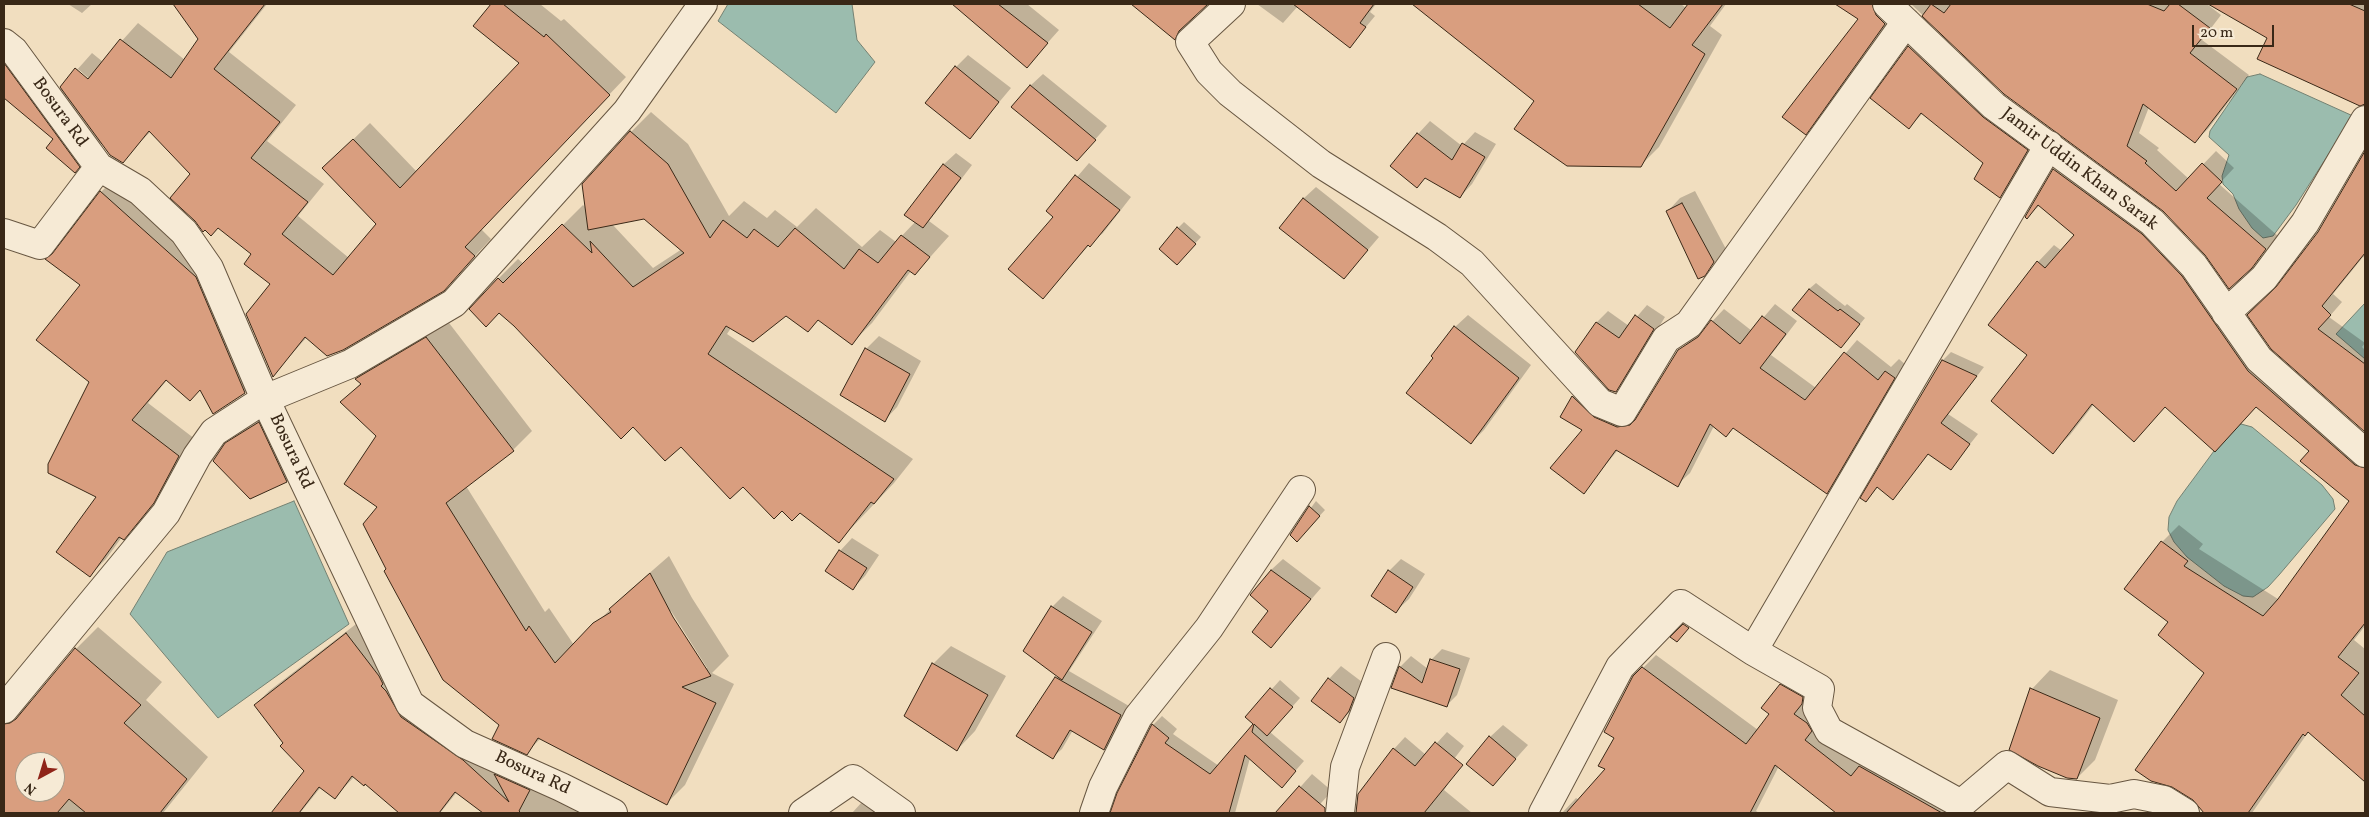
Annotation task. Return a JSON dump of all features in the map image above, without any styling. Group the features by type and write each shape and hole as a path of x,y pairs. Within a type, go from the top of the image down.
{"street":[{"path":"4,709 166,513 197,456 214,432 264,399 350,364 454,303 627,111 703,4"},
{"path":"1231,4 1190,42 1209,72 1244,105 1321,164 1437,237 1472,263 1600,403 1622,412 1666,339 1689,324 1897,13"},
{"name":"Jamir Uddin Khan Sarak","path":"1897,13 1994,106 2152,222 2194,266 2260,360 2365,453"},
{"name":"Bosura Rd","path":"4,42 14,52 99,167 140,191 184,232 209,268 264,399 410,704 466,744 561,787 612,813"},
{"path":"2226,313 2264,278 2305,223 2365,120"},
{"path":"1753,651 2049,145"},
{"path":"4,233 40,245 99,167"},
{"path":"1094,813 1103,787 1138,717 1209,628 1300,490"},
{"path":"1543,813 1620,667 1681,604 1753,651 1820,689 1817,708 1829,731 1961,804 2007,765 2050,792 2110,799 2134,794 2164,800 2185,813"},
{"path":"1340,813 1345,767 1386,657"},
{"path":"803,813 853,779 901,813"}],"shaded area":[{"path":"728,4 852,4 857,40 875,62 836,113 718,21"},
{"path":"2260,74 2353,116 2296,205 2273,236 2263,238 2252,228 2239,209 2233,194 2223,184 2222,176 2229,155 2209,137 2210,131 2247,77"},
{"path":"2365,303 2365,359 2336,334"},
{"path":"2241,424 2252,427 2322,485 2333,499 2335,509 2268,587 2253,597 2243,596 2224,586 2187,557 2174,542 2168,530 2169,517 2177,501 2231,428"},
{"path":"294,501 349,624 218,718 130,614 167,552"}],"building":[{"path":"173,4 265,4 214,69 280,122 251,158 308,202 282,234 333,275 376,224 322,168 353,139 400,188 519,63 473,26 491,4 503,4 544,37 546,34 610,95 465,247 475,256 444,291 343,350 327,356 305,337 273,377 246,314 270,284 244,264 251,254 218,228 211,236 205,230 203,232 195,221 170,198 190,174 149,131 123,163 110,155 60,87 75,68 88,79 120,39 171,78 198,39"},
{"path":"952,4 998,4 1048,43 1027,68"},
{"path":"1131,4 1208,4 1179,31 1175,40"},
{"path":"1293,4 1374,4 1360,23 1366,27 1350,48"},
{"path":"1412,4 1638,4 1670,28 1688,4 1723,4 1692,45 1705,54 1641,167 1567,166 1514,129 1534,101"},
{"path":"1835,4 1872,4 1876,15 1885,24 1806,135 1782,117 1858,19"},
{"path":"1931,4 1944,13 1951,4 2147,4 2164,11 2170,4 2178,4 2210,28 2190,53 2237,89 2195,143 2143,104 2127,146 2147,161 2145,163 2176,191 2202,163 2222,182 2207,198 2266,249 2252,268 2229,289 2205,255 2163,211 2004,94 1922,16"},
{"path":"2208,4 2349,4 2365,11 2365,104 2360,106 2257,59 2267,38"},
{"path":"1908,46 1983,117 2028,150 2000,198 1974,179 1983,163 1921,113 1909,129 1870,98"},
{"path":"4,63 80,167 75,173 46,148 53,139 4,98"},
{"path":"955,66 999,102 970,139 925,103"},
{"path":"1030,85 1096,140 1077,161 1011,107"},
{"path":"630,131 668,164 710,238 723,220 747,238 754,229 778,247 795,228 844,269 859,249 878,263 901,235 930,257 915,275 908,270 852,345 818,320 808,332 786,316 753,342 726,326 708,354 894,479 874,504 871,502 839,543 800,513 792,521 782,511 774,519 743,487 730,499 681,447 665,461 633,427 621,439 514,326 499,313 486,327 469,309 498,278 503,283 562,224 592,253 590,241 633,287 684,253 644,219 588,230 582,184"},
{"path":"1417,133 1452,160 1462,143 1485,157 1460,198 1425,178 1417,188 1390,166"},
{"path":"2365,151 2365,253 2322,306 2331,315 2318,329 2365,364 2365,432 2271,349 2247,315 2276,287 2318,232"},
{"path":"943,164 961,178 923,228 904,215"},
{"path":"2053,169 2142,234 2182,276 2248,371 2355,465 2365,468 2365,623 2338,657 2359,673 2341,695 2365,716 2365,782 2308,732 2305,736 2303,734 2248,813 2204,813 2193,800 2172,787 2151,781 2135,770 2204,673 2158,635 2168,622 2124,589 2161,541 2188,561 2184,566 2263,616 2278,599 2349,501 2300,461 2309,451 2256,407 2215,452 2165,407 2134,442 2092,404 2053,454 1991,401 2027,355 1988,325 2037,261 2045,268 2074,235 2038,205 2027,219 2025,217"},
{"path":"1075,175 1120,210 1090,247 1088,245 1043,299 1008,269 1053,217 1046,211"},
{"path":"100,191 196,277 245,393 213,414 200,390 190,401 166,380 132,420 179,456 154,503 124,540 119,537 90,577 56,552 96,497 48,473 48,464 89,382 36,340 80,285 45,259 52,254"},
{"path":"1303,198 1368,250 1344,279 1279,228"},
{"path":"1682,203 1714,262 1705,276 1698,279 1666,211"},
{"path":"1177,227 1196,244 1177,265 1159,249"},
{"path":"1809,289 1838,311 1840,309 1860,324 1841,348 1792,310"},
{"path":"1635,315 1654,329 1616,392 1609,390 1575,352 1596,322 1619,338"},
{"path":"1762,316 1786,334 1760,368 1805,400 1844,352 1878,380 1885,371 1895,378 1827,494 1733,428 1726,437 1710,424 1678,487 1616,450 1584,494 1550,468 1582,430 1560,417 1572,396 1594,417 1617,427 1630,425 1635,420 1678,350 1698,337 1711,320 1740,344"},
{"path":"1454,326 1519,378 1471,444 1406,393 1433,358 1431,356"},
{"path":"426,337 514,451 446,503 526,631 529,626 555,663 593,623 611,612 609,609 650,573 673,617 711,676 682,687 716,703 667,805 538,738 527,755 492,739 499,725 443,680 384,571 386,569 363,524 377,507 344,484 376,436 340,402 361,384 355,379"},
{"path":"865,348 910,374 885,422 840,395"},
{"path":"1942,360 1977,376 1941,423 1970,444 1951,470 1928,454 1893,500 1877,487 1866,502 1860,498"},
{"path":"259,422 287,482 250,499 213,461 225,443"},
{"path":"1309,506 1320,516 1297,542 1290,535"},
{"path":"839,550 867,568 853,590 825,571"},
{"path":"1271,570 1311,599 1271,648 1252,632 1268,611 1250,595"},
{"path":"1388,570 1413,587 1396,613 1371,596"},
{"path":"1051,606 1092,632 1062,680 1023,651"},
{"path":"1683,624 1689,628 1677,642 1670,637"},
{"path":"346,633 379,676 383,684 381,686 401,717 463,760 509,802 494,774 530,790 519,811 521,813 483,813 455,792 439,813 399,813 365,784 364,786 352,776 335,799 319,787 299,813 271,813 304,771 280,746 283,743 254,705"},
{"path":"75,648 141,705 124,723 187,779 160,813 86,813 69,799 57,813 4,813 4,724 16,719"},
{"path":"1430,659 1460,669 1447,707 1391,688 1399,666 1422,683"},
{"path":"932,663 988,695 957,751 904,716"},
{"path":"1642,667 1746,744 1769,714 1761,708 1780,684 1803,697 1802,704 1794,714 1807,723 1812,731 1805,740 1851,776 1859,766 1942,813 1836,813 1775,765 1750,813 1566,813 1605,769 1598,766 1614,738 1604,732 1633,676"},
{"path":"1055,677 1121,715 1104,750 1070,730 1053,759 1016,736"},
{"path":"1328,678 1354,698 1349,711 1340,723 1311,701"},
{"path":"1270,688 1293,707 1267,736 1254,724 1252,732 1296,771 1282,788 1245,755 1229,813 1110,813 1117,793 1152,724 1169,738 1165,743 1210,774 1253,724 1245,717"},
{"path":"2030,688 2100,718 2077,779 2067,778 2038,766 2009,750"},
{"path":"1489,736 1516,759 1493,786 1466,764"},
{"path":"1435,742 1463,765 1424,813 1356,813 1358,794 1393,748 1415,766"},
{"path":"1299,786 1325,808 1325,813 1275,813"}]}
